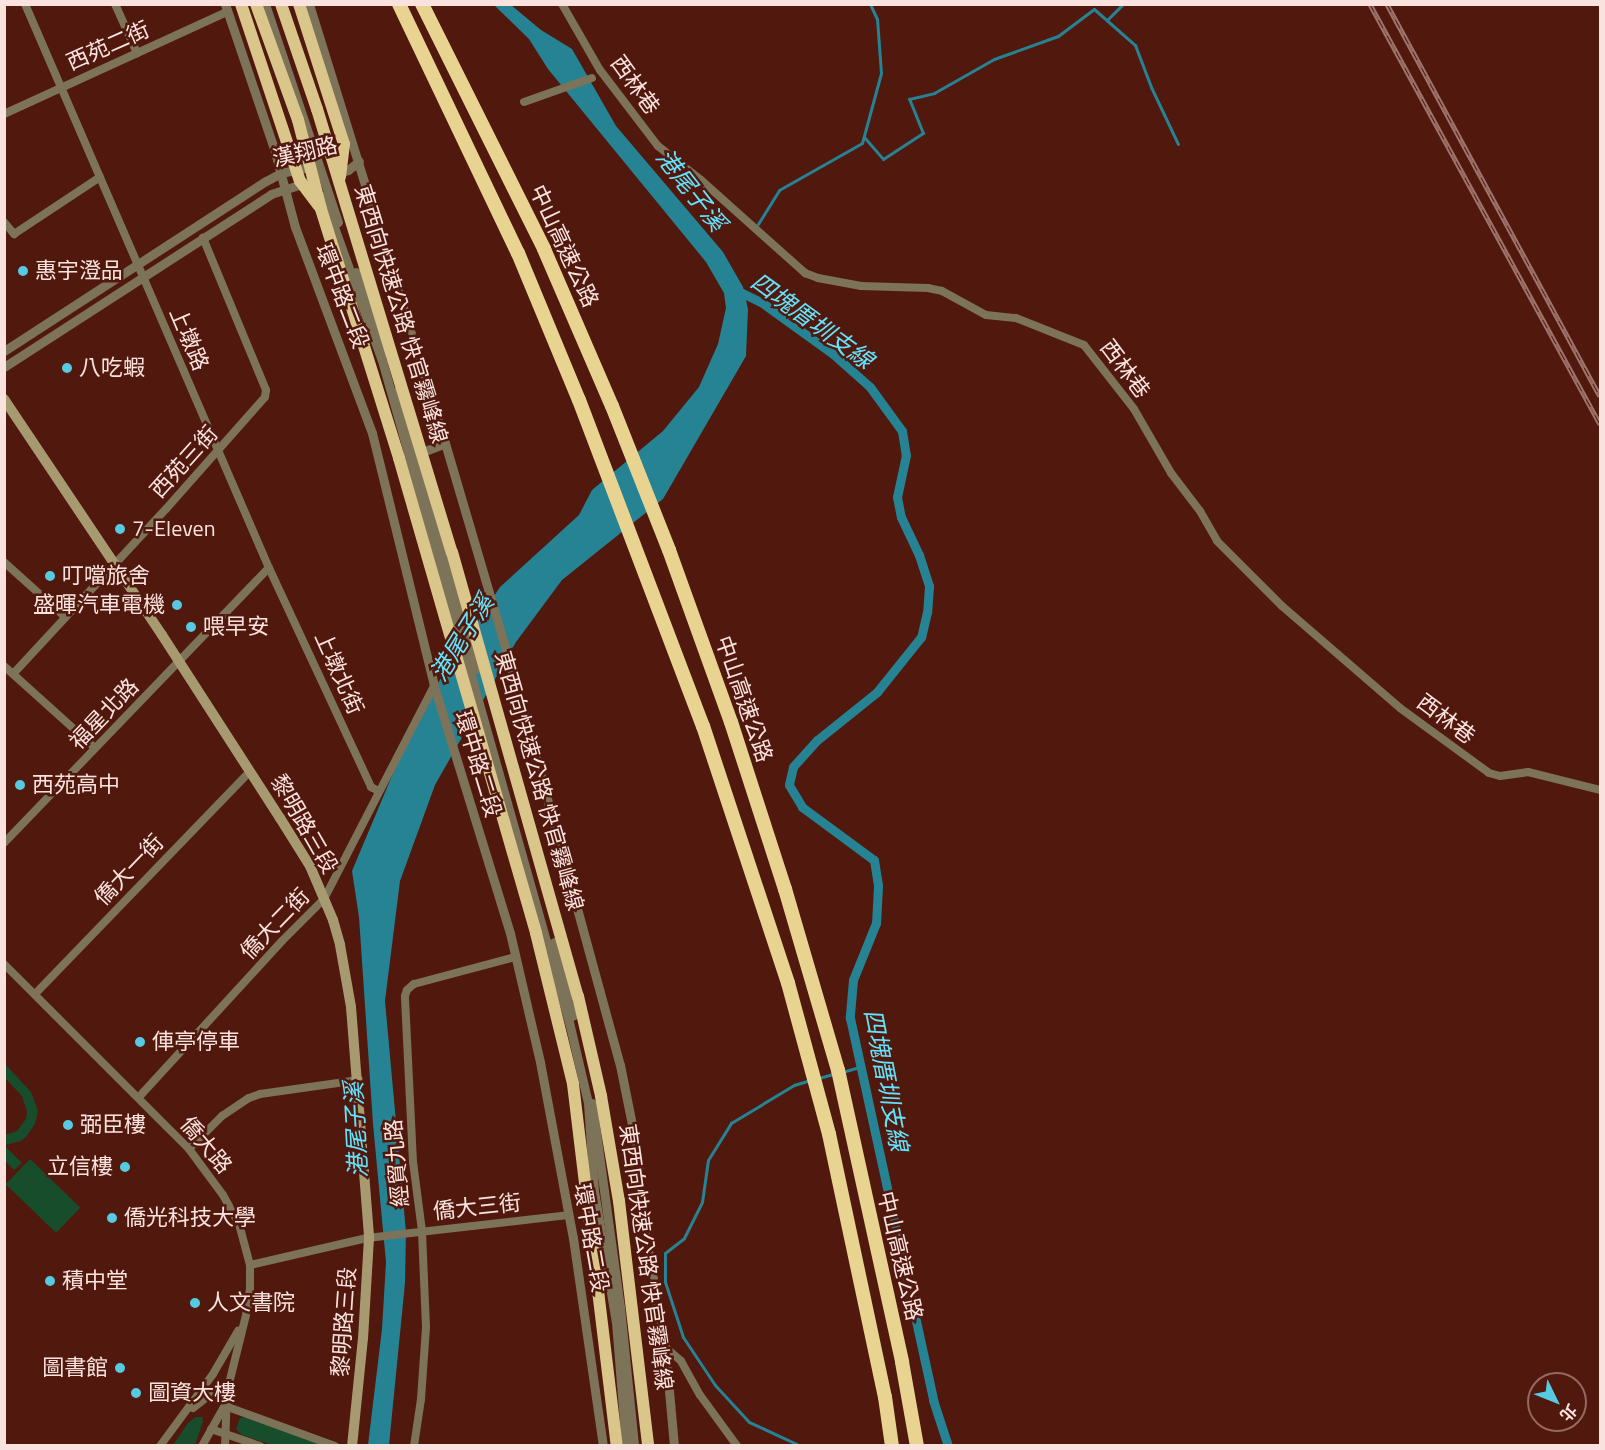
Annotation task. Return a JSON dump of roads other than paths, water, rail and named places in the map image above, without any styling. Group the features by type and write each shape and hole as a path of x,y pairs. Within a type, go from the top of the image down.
{"highway":[{"path":"241,4 300,181 321,209"},
{"name":"東西向快速公路 快官霧峰線","path":"257,4 298,120 321,209 389,426 482,738 536,933 573,1084 617,1446"},
{"name":"東西向快速公路 快官霧峰線","path":"281,4 340,184 452,552 578,996 601,1096 619,1201 647,1416 648,1446"},
{"path":"299,4 344,144 340,184"},
{"name":"中山高速公路","path":"399,4 518,253 579,400 704,726 788,982 829,1134 885,1397 892,1446"},
{"name":"中山高速公路","path":"422,4 544,249 612,406 659,524 738,744 785,889 838,1070 902,1362 917,1446"}],"main road":[{"name":"黎明路三段","path":"4,399 115,564 310,866 340,945 358,1080 369,1238 363,1338 352,1446"}],"street":[{"name":"上墩路","path":"25,4 269,568"},
{"path":"115,4 137,53"},
{"name":"環中路二段","path":"257,4 317,166"},
{"name":"環中路二段","path":"265,4 412,455 467,634 569,998 596,1117 604,1204 620,1306 634,1446"},
{"path":"309,4 445,444 513,678 620,1065 637,1149 643,1222 665,1347 674,1446"},
{"name":"西林巷","path":"562,4 600,70 657,146 701,180 805,273 818,278 861,286 928,288 942,291 986,315 1016,318 1084,345 1134,409 1171,473 1200,511 1216,541 1282,606 1400,708 1489,773 1500,776 1528,772 1600,790"},
{"name":"西苑二街","path":"4,114 137,53 226,8"},
{"name":"環中路二段","path":"226,8 280,173 295,227 354,380 381,465 434,686 515,957 540,1062 568,1215 603,1446"},
{"path":"524,102 592,78"},
{"name":"漢翔路","path":"4,351 280,173 359,161"},
{"name":"漢翔路","path":"4,367 271,194 348,170 359,161"},
{"path":"4,222 14,234 100,177"},
{"name":"西苑三街","path":"13,674 261,403 266,390 203,238"},
{"path":"381,465 445,444"},
{"name":"環中路二段","path":"412,455 463,646 569,1022 588,1103 594,1191 616,1322 626,1446"},
{"path":"4,562 65,617"},
{"path":"178,661 269,568"},
{"name":"上墩北街","path":"269,568 371,787 379,790"},
{"name":"福星北路","path":"4,843 178,661"},
{"path":"4,666 95,748"},
{"name":"僑大二街","path":"139,1097 282,941 324,899 434,686"},
{"name":"僑大一街","path":"35,994 250,771"},
{"name":"經貿九路","path":"414,1446 421,1399 426,1327 413,1162 407,990 414,984 515,957"},
{"name":"僑大路","path":"4,964 189,1149 223,1195 239,1224 250,1265 247,1311 226,1392 225,1446"},
{"path":"189,1149 236,1105 255,1096 358,1080"},
{"name":"僑大三街","path":"250,1265 369,1238 568,1215"},
{"path":"160,1446 183,1417 228,1351 247,1311"},
{"path":"665,1347 681,1361 700,1395 736,1446"},
{"path":"183,1417 207,1397 226,1392"},
{"path":"225,1406 335,1446"},
{"name":"僑大路","path":"202,1446 225,1406"},
{"path":"211,1429 260,1446"}],"water":[{"path":"494,5 511,5 541,30 572,49 616,126 723,252 743,287 748,309 746,356 663,499 562,580 516,642 435,785 400,881 385,1001 406,1232 405,1283 389,1445 368,1445 382,1329 386,1262 373,1124 359,917 352,871 418,714 500,587 579,515 592,490 663,431 699,387 718,344 726,308 724,293 706,262 548,69 529,39"}],"waterway":[{"path":"758,224 779,190 862,143 881,73 877,19 870,4"},
{"path":"1108,19 1123,4"},
{"path":"864,137 883,159 923,133 909,99 934,93 994,59 1058,36 1094,9 1135,45 1151,87 1178,144"},
{"name":"四塊厝圳支線","path":"736,290 761,302 833,354 870,387 902,431 906,455 897,497 901,517 919,555 929,586 927,612 921,637 877,692 817,740 793,767 789,785 802,807 874,860 878,886 876,923 853,980 850,1018 933,1400 948,1446"},
{"path":"842,1072 860,1067"},
{"path":"819,1078 836,1073"},
{"path":"801,1446 749,1422 715,1385 683,1337 665,1282 665,1253 684,1238 702,1202 708,1160 731,1123 794,1085 810,1080"}],"railway":[{"path":"1370,4 1600,424"},
{"path":"1387,4 1600,396"}],"place":[{"name":"惠宇澄品","path":"23,271"},
{"name":"八吃蝦","path":"67,368"},
{"name":"7-Eleven","path":"120,529"},
{"name":"叮噹旅舍","path":"50,576"},
{"name":"盛暉汽車電機","path":"177,605"},
{"name":"喂早安","path":"191,627"},
{"name":"西苑高中","path":"20,785"},
{"name":"俥亭停車","path":"140,1042"},
{"name":"弼臣樓","path":"68,1125"},
{"name":"立信樓","path":"125,1167"},
{"name":"僑光科技大學","path":"112,1218"},
{"name":"積中堂","path":"50,1281"},
{"name":"人文書院","path":"195,1303"},
{"name":"圖書館","path":"120,1368"},
{"name":"圖資大樓","path":"136,1393"}],"water label":[{"name":"港尾子溪","path":"691,190"},
{"name":"港尾子溪","path":"462,638"},
{"name":"港尾子溪","path":"356,1130"}]}
